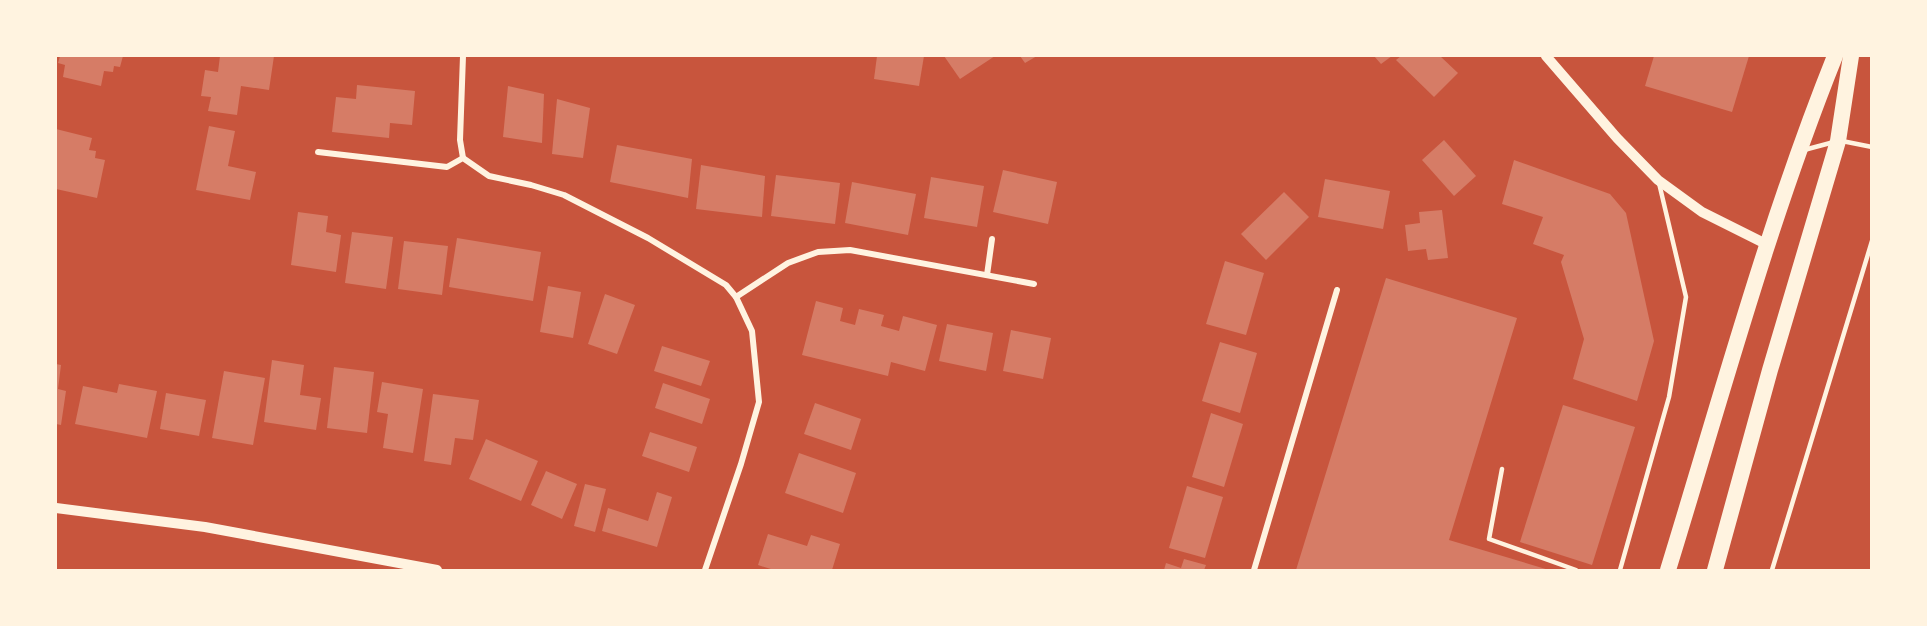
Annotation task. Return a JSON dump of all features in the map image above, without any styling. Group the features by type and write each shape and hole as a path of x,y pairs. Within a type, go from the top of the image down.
{"highway":[{"path":"1668,570 1798,152 1835,56"},
{"path":"1715,570 1770,370 1838,141 1851,56"}],"street":[{"path":"463,56 460,140 463,158 489,176 564,195 648,238 711,275 726,285 736,297 752,331 759,402 741,464 705,570"},
{"path":"1546,56 1617,138 1658,180 1702,212 1768,245"},
{"path":"318,152 447,167 463,158"},
{"path":"987,275 992,239"},
{"path":"736,297 788,262 818,252 850,250 1034,284"},
{"path":"1254,570 1337,290"},
{"path":"56,508 205,527 436,570"}],"lane":[{"path":"1798,152 1838,141 1872,147"},
{"path":"1620,570 1669,397 1686,297 1658,180"},
{"path":"1772,570 1872,241"},
{"path":"1502,469 1489,539 1576,570"}],"building":[{"path":"60,56 123,56 120,67 114,66 113,72 104,71 101,86 63,77 65,65 58,63"},
{"path":"220,56 274,56 269,90 241,86 237,115 208,111 211,97 201,96 205,70 218,72"},
{"path":"877,56 924,56 919,86 874,79"},
{"path":"944,56 995,56 960,79"},
{"path":"1020,56 1037,56 1025,63"},
{"path":"1374,56 1392,56 1381,64"},
{"path":"1401,56 1440,56 1458,73 1434,97 1396,60"},
{"path":"1654,56 1749,56 1732,112 1645,86"},
{"path":"357,85 415,91 412,125 390,123 389,138 332,132 336,97 356,99"},
{"path":"508,86 544,94 542,143 503,137"},
{"path":"557,99 590,108 583,158 552,154"},
{"path":"209,126 235,131 228,166 256,172 250,200 196,190"},
{"path":"56,129 92,138 89,150 96,151 95,158 105,160 97,198 56,189"},
{"path":"1444,140 1476,176 1454,196 1422,160"},
{"path":"617,145 692,159 688,198 610,182"},
{"path":"1514,160 1610,194 1626,213 1654,341 1637,401 1573,379 1584,339 1561,262 1564,255 1533,244 1543,217 1502,204"},
{"path":"701,165 765,176 762,217 696,209"},
{"path":"1003,170 1057,182 1048,224 993,212"},
{"path":"776,175 840,183 835,224 771,216"},
{"path":"931,177 984,186 977,227 924,218"},
{"path":"1325,179 1390,191 1383,229 1318,217"},
{"path":"852,182 916,194 908,235 845,223"},
{"path":"1284,192 1309,217 1266,260 1241,234"},
{"path":"1442,210 1448,258 1428,260 1426,249 1408,251 1405,225 1420,223 1419,212"},
{"path":"298,212 328,216 326,232 341,235 336,272 291,265"},
{"path":"352,232 393,237 386,289 345,283"},
{"path":"457,238 541,252 533,301 449,287"},
{"path":"404,241 448,246 442,295 398,289"},
{"path":"1225,261 1264,273 1246,335 1206,324"},
{"path":"1386,278 1517,318 1449,540 1549,570 1296,570"},
{"path":"548,286 581,292 573,338 540,332"},
{"path":"605,294 635,305 617,354 588,344"},
{"path":"816,301 843,308 840,321 855,325 859,309 884,315 881,326 899,331 903,316 937,325 925,371 891,362 888,376 802,355"},
{"path":"947,324 993,333 986,371 939,361"},
{"path":"1011,330 1051,338 1043,379 1003,371"},
{"path":"1220,342 1257,353 1240,413 1202,401"},
{"path":"662,346 710,361 701,386 654,371"},
{"path":"272,360 304,365 300,395 321,398 316,430 264,422"},
{"path":"56,364 61,365 58,389 66,391 61,425 56,424"},
{"path":"334,367 374,372 367,433 327,428"},
{"path":"224,371 265,378 253,445 212,438"},
{"path":"382,382 423,389 413,453 383,448 388,414 377,412"},
{"path":"663,383 710,399 702,424 655,408"},
{"path":"119,384 157,391 147,438 75,424 83,386 117,393"},
{"path":"166,393 206,400 199,436 160,429"},
{"path":"433,394 479,400 473,440 455,438 451,465 424,461"},
{"path":"815,403 861,419 851,450 804,434"},
{"path":"1563,405 1635,427 1592,565 1520,542"},
{"path":"1211,413 1243,424 1224,487 1192,477"},
{"path":"650,432 697,447 689,472 642,456"},
{"path":"486,439 538,461 521,501 469,479"},
{"path":"799,453 856,473 843,513 785,493"},
{"path":"546,471 577,484 562,519 531,505"},
{"path":"585,484 606,489 595,532 574,526"},
{"path":"1187,486 1223,497 1205,558 1169,548"},
{"path":"657,492 672,497 657,547 602,531 608,508 648,521"},
{"path":"768,534 807,546 811,535 840,544 832,570 774,570 758,565"},
{"path":"1184,559 1206,565 1204,570 1164,570 1166,563 1181,568"}]}
